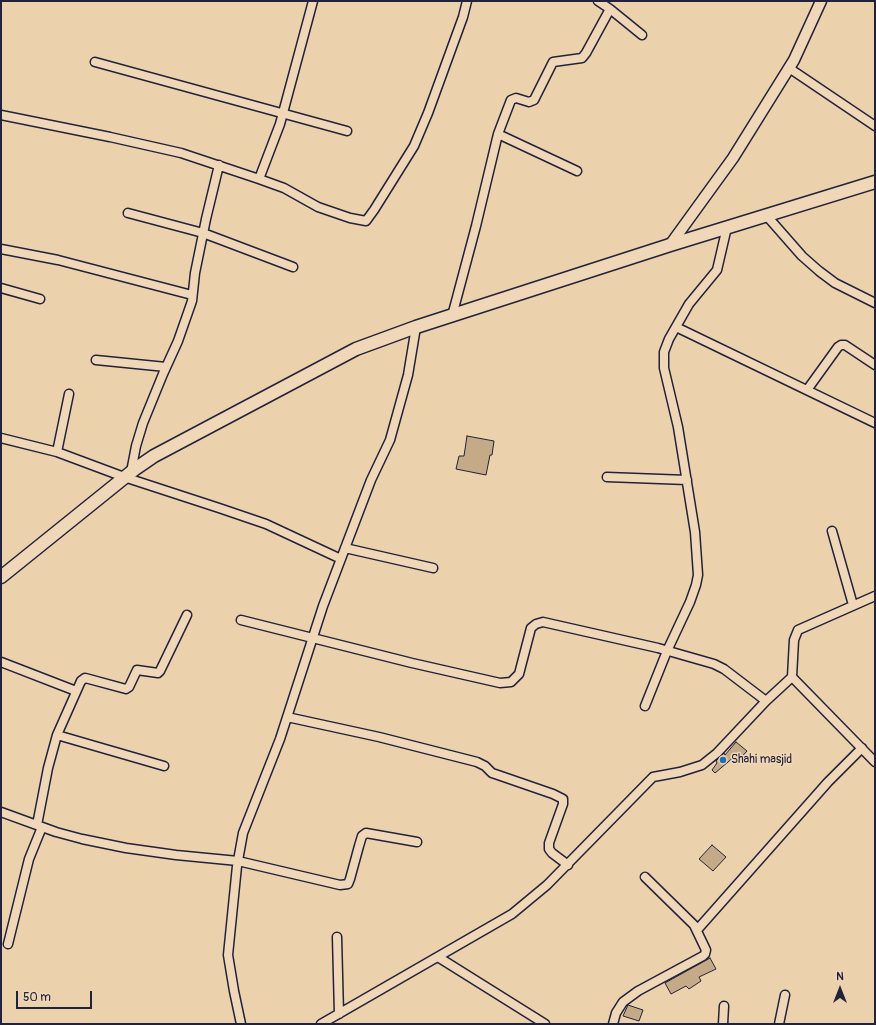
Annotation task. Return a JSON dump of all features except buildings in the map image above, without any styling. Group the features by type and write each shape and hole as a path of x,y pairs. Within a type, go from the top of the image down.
{"main road":[{"path":"1,577 128,475 154,456 356,349 416,327 670,245 875,182"}],"street":[{"path":"259,179 283,114 313,1"},
{"path":"1,115 181,153 284,188 318,207 350,218 366,221 378,204 416,140 436,91 463,17 467,1"},
{"path":"598,1 642,35"},
{"path":"670,245 733,158 794,60 821,1"},
{"path":"452,316 476,226 498,134 511,100 516,98 528,102 534,100 553,62 582,58 586,54 610,9"},
{"path":"95,62 347,131"},
{"path":"789,68 875,126"},
{"path":"498,134 577,171"},
{"path":"128,475 143,423 178,341 192,301 203,233 219,165"},
{"path":"128,214 203,233 293,267"},
{"path":"766,215 802,256 835,283 875,303"},
{"path":"645,706 667,651 690,602 698,575 695,532 678,427 664,368 664,352 669,339 689,304 717,270 727,227"},
{"path":"1,248 58,260 192,295"},
{"path":"1,288 40,299"},
{"path":"241,1024 228,955 238,861 243,833 287,717 323,606 371,480 390,440 408,375 416,327"},
{"path":"676,327 875,423"},
{"path":"808,390 838,346 845,345 875,365"},
{"path":"96,360 166,367"},
{"path":"57,452 69,394"},
{"path":"1,438 57,452 128,475 266,524 341,558"},
{"path":"607,478 687,480"},
{"path":"832,530 853,605"},
{"path":"345,548 433,568"},
{"path":"321,1024 512,914 547,886 653,778 702,765 717,753 792,677 794,640 798,630 875,596"},
{"path":"8,944 29,859 39,826 48,768 58,735 81,681 85,678 126,688 129,687 138,670 141,669 154,674 160,672 187,615"},
{"path":"242,620 412,663 500,683 511,682 519,674 531,628 536,624 543,622 667,651 714,664 724,669 766,702"},
{"path":"1,662 76,691"},
{"path":"792,677 875,762"},
{"path":"287,717 379,737 477,762 485,766 492,773 553,794 563,799 564,804 549,843 549,849 568,865"},
{"path":"58,735 164,766"},
{"path":"697,930 828,782 862,748"},
{"path":"1,812 39,826 82,839 126,848 238,861 340,885 348,884 362,836 366,833 417,842"},
{"path":"613,1024 616,1013 623,1002 638,991 705,954 706,950 694,925 645,877"},
{"path":"337,937 339,1014"},
{"path":"438,957 545,1024"},
{"path":"779,1024 785,995"},
{"path":"723,1024 724,1006"}],"place":[{"name":"Shahi masjid","path":"723,760"}]}
